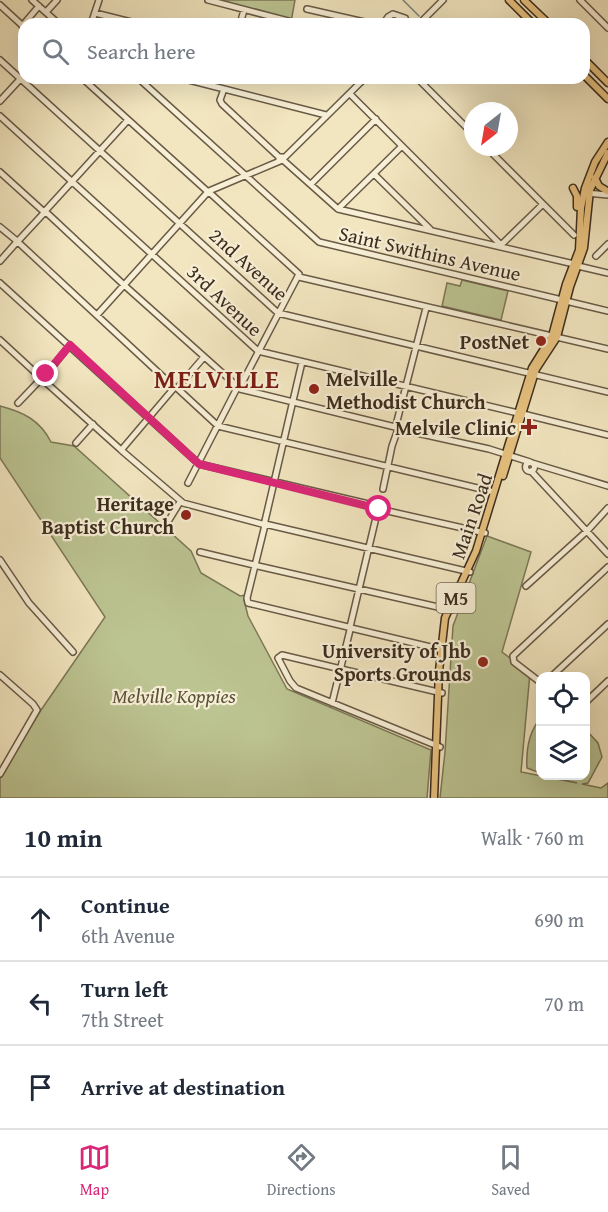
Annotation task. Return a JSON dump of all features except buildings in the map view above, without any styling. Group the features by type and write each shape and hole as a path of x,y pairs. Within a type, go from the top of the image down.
{"main road":[{"path":"508,0 527,18"},
{"path":"524,0 543,18"},
{"path":"590,64 608,82"},
{"path":"590,81 608,99"},
{"name":"M5","path":"554,337 564,300 584,248 587,180 608,141"},
{"name":"M5","path":"576,265 580,245 580,221 587,191 607,155"},
{"path":"595,177 599,186 608,192"},
{"path":"580,221 577,216 574,186 587,180"},
{"name":"Main Road","path":"483,533 537,358 554,337"},
{"name":"Main Road","path":"438,747 442,650 449,610 468,572 483,533 507,455"},
{"name":"M5","path":"435,798 438,747"}],"street":[{"path":"32,0 52,18"},
{"path":"46,12 57,0"},
{"path":"208,0 278,18"},
{"path":"425,18 443,0"},
{"path":"580,0 608,28"},
{"path":"93,18 97,1"},
{"path":"0,5 18,21"},
{"path":"29,18 39,6"},
{"path":"242,18 244,9"},
{"path":"307,9 342,18"},
{"path":"95,13 115,18"},
{"path":"387,18 393,14 405,18"},
{"name":"2nd Avenue","path":"0,60 18,73"},
{"path":"0,101 18,81"},
{"name":"2nd Avenue","path":"31,84 278,313 608,392"},
{"path":"89,84 298,276 608,349"},
{"name":"Saint Swithins Avenue","path":"145,84 316,240 608,311"},
{"path":"207,84 326,115"},
{"path":"96,315 209,192 290,153 359,84"},
{"path":"423,84 464,125"},
{"path":"224,88 220,100 222,104 338,209 502,246 608,273"},
{"path":"350,94 502,246"},
{"name":"3rd Avenue","path":"0,116 258,351 608,435"},
{"path":"311,184 376,119"},
{"path":"0,261 128,120"},
{"path":"338,209 402,146"},
{"path":"495,156 574,235"},
{"path":"0,172 204,357 240,386 292,402 507,455 532,466 608,486"},
{"path":"374,174 430,230"},
{"path":"587,191 608,192"},
{"path":"502,246 543,204"},
{"path":"0,227 218,426 494,492"},
{"path":"596,256 608,244"},
{"path":"188,483 298,276"},
{"path":"0,284 199,464 483,533"},
{"path":"383,489 426,307"},
{"path":"0,340 180,502 468,572"},
{"path":"18,403 70,345"},
{"path":"122,448 204,357"},
{"path":"302,362 247,602 442,650"},
{"path":"76,443 93,424"},
{"path":"532,466 608,554"},
{"path":"170,520 180,502"},
{"path":"526,586 587,531 608,508"},
{"path":"332,703 377,509"},
{"path":"200,552 449,610"},
{"path":"0,560 30,603 73,652"},
{"path":"536,679 513,661 514,654 608,567"},
{"path":"556,672 608,624"},
{"path":"438,747 293,685 278,659 282,655 440,692"},
{"path":"0,675 37,710 1,770"},
{"path":"590,697 608,681"}],"green space":[{"path":"207,0 295,0 292,18 276,18"},
{"path":"462,280 508,291 501,320 442,306 447,283 460,286"},
{"name":"Melville Koppies","path":"0,406 30,418 42,428 51,442 74,446 191,551 201,573 240,596 246,595 244,600 248,616 287,689 431,750 427,798 0,798 0,776 39,713 105,617 0,458"},
{"name":"University of Jhb Sports Grounds","path":"487,536 531,552 502,652 530,673 521,772 536,775 536,780 562,780 577,783 565,780 590,780 588,783 582,784 601,788 608,783 608,798 440,798 453,626"},
{"path":"536,724 536,771 527,768 531,735"},
{"name":"University of Jhb Sports Grounds","path":"590,734 598,743 602,757 590,779"}],"waterway":[{"path":"403,0 419,16"}],"place":[{"name":"PostNet","path":"541,341"},
{"name":"Melville Methodist Church","path":"314,389"},
{"name":"Melvile Clinic","path":"529,427"},
{"name":"Heritage Baptist Church","path":"186,515"},
{"name":"University of Jhb Sports Grounds","path":"483,662"}],"district":[{"name":"MELVILLE","path":"217,378"}],"route":[{"path":"46,374 70,345 199,464 379,509"}]}
